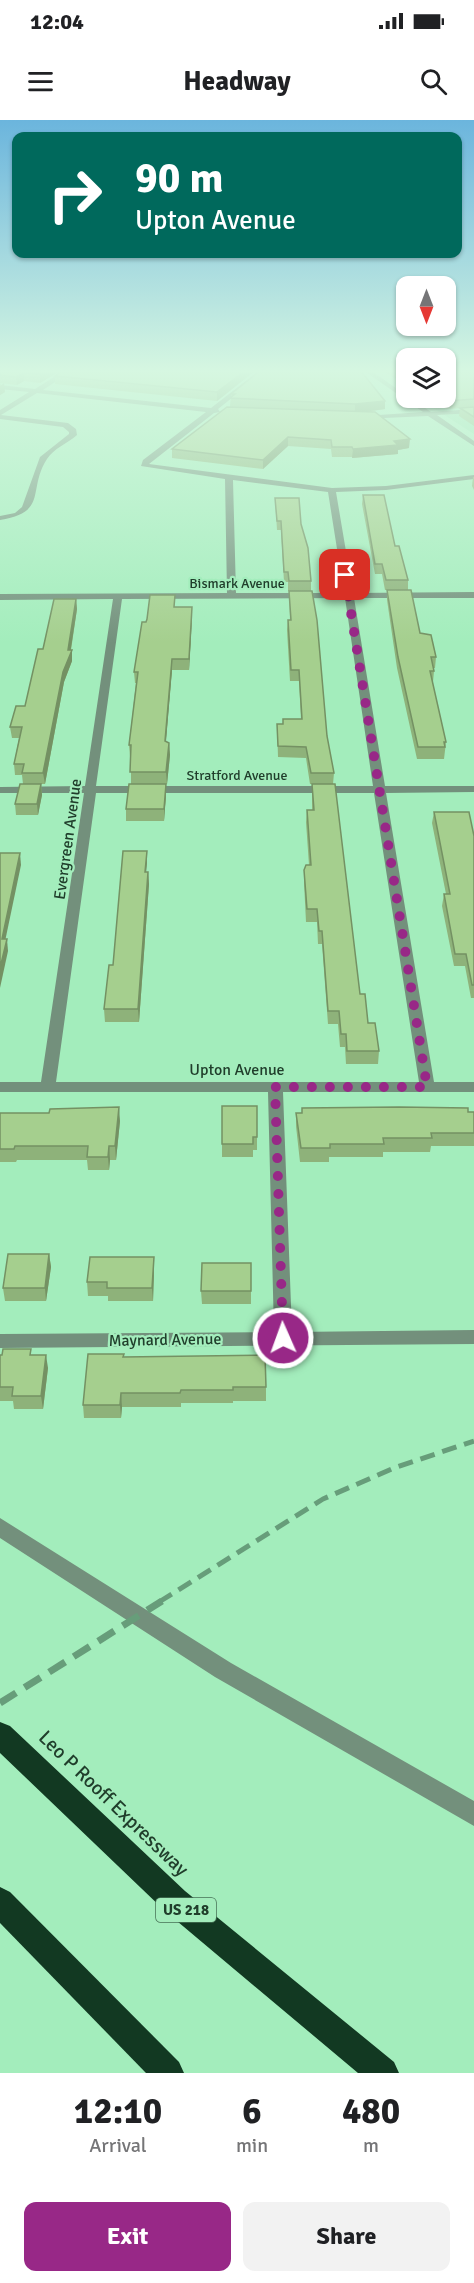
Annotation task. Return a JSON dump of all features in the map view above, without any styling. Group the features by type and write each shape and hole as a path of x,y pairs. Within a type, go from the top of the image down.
{"highway":[{"name":"Leo P Rooff Expressway","path":"0,1735 175,1901 383,2073"},
{"path":"0,1902 168,2073"}],"street":[{"path":"0,518 18,515 26,508 43,461"},
{"path":"147,461 145,466 332,490 386,488 474,477"},
{"path":"229,477 232,596"},
{"path":"332,490 427,1087"},
{"name":"Bismark Avenue","path":"0,597 474,595"},
{"name":"Evergreen Avenue","path":"48,1086 118,596"},
{"name":"Stratford Avenue","path":"0,790 474,789"},
{"name":"Upton Avenue","path":"0,1087 474,1087"},
{"path":"275,1087 283,1338"},
{"name":"Maynard Avenue","path":"0,1341 474,1337"},
{"path":"0,1527 223,1670 474,1814"}],"building":[{"path":"363,495 384,495 395,546 399,546 408,580 386,580 382,564 375,564"},
{"path":"275,498 299,498 311,581 289,581 288,572 284,572 281,521 277,521"},
{"path":"387,590 411,590 420,633 431,635 436,657 431,657 434,671 430,671 446,742 444,742 445,747 418,747 398,657"},
{"path":"289,591 312,591 317,620 327,736 334,773 311,773 306,747 278,746 277,724 283,724 283,719 302,719 299,670 291,670"},
{"path":"150,595 175,595 174,607 192,607 189,659 172,659 165,741 169,743 166,772 130,772 131,745 129,745 138,672 134,672 142,622 146,622 147,619"},
{"path":"54,599 76,599 68,650 72,650 63,672 43,773 22,773 24,764 14,764 22,727 10,727 16,706 25,706 38,649 43,649"},
{"path":"20,784 41,784 37,804 15,804"},
{"path":"129,784 166,784 164,809 126,809"},
{"path":"312,784 335,784 360,994 365,994 368,1023 375,1023 379,1051 347,1051 346,1034 341,1034 339,1011 328,1011 322,931 319,931 317,909 307,909 304,870 306,865 311,865 307,810 314,810"},
{"path":"434,812 469,812 474,836 474,985 472,985 466,954 455,954 444,894 450,894"},
{"path":"123,851 147,851 145,872 148,872 138,1009 104,1009 109,965 113,965"},
{"path":"0,853 20,853 2,939 7,939 0,968"},
{"path":"222,1106 257,1106 257,1137 253,1137 253,1144 222,1144"},
{"path":"119,1107 115,1146 109,1146 108,1157 87,1157 88,1146 15,1146 14,1149 0,1149 0,1113 49,1113 50,1109"},
{"path":"302,1108 468,1108 468,1112 474,1112 474,1133 431,1133 432,1138 383,1138 384,1144 330,1144 330,1148 301,1148 296,1113 302,1113"},
{"path":"8,1254 49,1254 45,1288 3,1288"},
{"path":"90,1257 154,1257 152,1288 107,1288 107,1282 87,1282"},
{"path":"202,1263 251,1263 251,1291 201,1291"},
{"path":"3,1349 31,1349 30,1355 46,1355 41,1396 12,1396 13,1387 0,1387 0,1355"},
{"path":"88,1354 124,1354 123,1357 265,1355 266,1387 233,1387 233,1390 181,1390 180,1393 121,1393 120,1405 83,1405"}],"railway":[{"path":"159,1602 323,1499 394,1468 474,1441"},
{"path":"0,1703 162,1601"}],"route":[{"path":"283,1338 275,1087 427,1087 345,575"}]}
